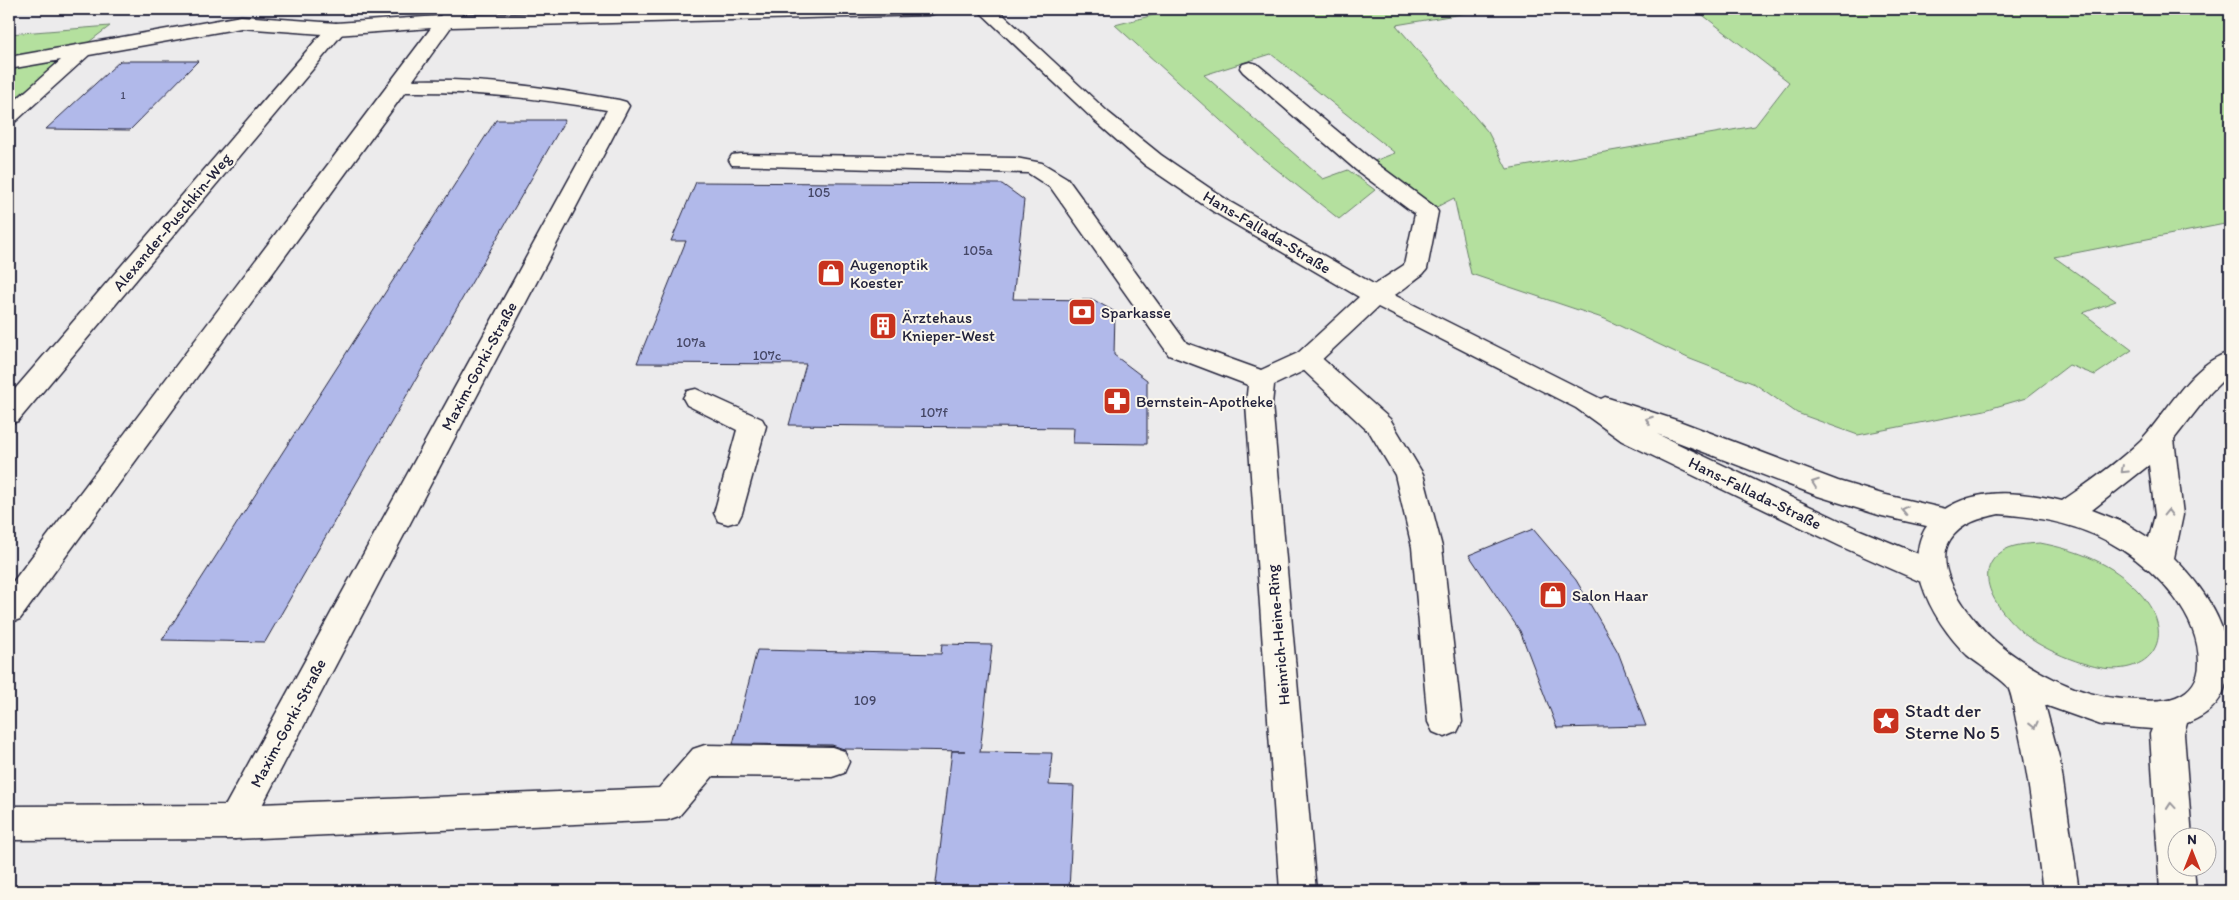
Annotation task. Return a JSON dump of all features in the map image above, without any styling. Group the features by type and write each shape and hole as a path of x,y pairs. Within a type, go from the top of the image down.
{"street":[{"path":"9,63 241,22 336,29 451,15 656,17 929,9"},
{"name":"Hans-Fallada-Straße","path":"986,9 1102,117 1154,160 1222,207 1375,296 1585,401 1632,434 1850,538 1932,573"},
{"path":"9,610 451,15"},
{"name":"Alexander-Puschkin-Weg","path":"9,414 336,29"},
{"path":"9,117 84,49"},
{"path":"740,160 1016,164 1034,168 1059,183 1178,349 1262,380 1308,359 1375,296 1415,269 1427,212 1364,164 1250,68"},
{"name":"Maxim-Gorki-Straße","path":"235,822 619,106 539,92 448,85 399,86"},
{"path":"1308,359 1380,426 1409,474 1428,547 1445,722"},
{"path":"2068,512 2110,484 2160,437 2188,400 2230,361"},
{"name":"Heinrich-Heine-Ring","path":"1262,380 1259,404 1298,891"},
{"path":"696,398 752,426 728,513"},
{"name":"Hans-Fallada-Straße","path":"1585,401 1645,418 1711,445 1861,500 1950,520"},
{"path":"2159,560 2169,515 2160,437"},
{"path":"1999,503 2032,505 2068,512 2115,532 2159,560 2184,582 2203,606 2226,656 2218,681 2201,700 2174,713 2127,715 2074,703 2022,678 1988,654 1961,627 1942,599 1932,573 1932,552 1937,534 1950,520 1971,509 1999,503"},
{"path":"2022,678 2043,761 2061,891"},
{"path":"2174,713 2167,734 2178,891"},
{"path":"9,823 235,822 667,804 705,760 832,762"}],"green space":[{"path":"1177,9 1491,9 1396,25 1488,132 1507,169 1755,126 1789,82 1695,9 2230,9 2230,223 2054,257 2116,301 2083,313 2132,350 2095,375 2069,365 2026,398 1985,410 1858,435 1797,413 1755,384 1690,359 1605,319 1471,274 1454,198 1427,212 1364,165 1395,153 1271,54 1204,75 1323,179 1348,170 1375,190 1339,219 1261,157 1115,25"},
{"path":"110,26 15,98 9,98 9,34"},
{"path":"2040,543 2094,559 2129,582 2152,610 2158,626 2158,641 2152,653 2141,662 2127,668 2109,669 2076,661 2043,647 2016,627 1996,602 1990,589 1988,576 1991,564 2004,550 2019,545"}],"building":[{"path":"120,61 198,61 130,130 46,129"},
{"path":"496,120 565,120 265,642 162,640"},
{"name":"Ärztehaus Knieper-West","path":"696,182 1002,184 1024,200 1013,299 1094,300 1115,312 1114,355 1147,380 1147,444 1073,443 1074,428 789,425 806,364 637,363 686,241 671,241"},
{"path":"1533,529 1576,580 1618,652 1646,726 1557,728 1520,631 1469,555"},
{"path":"942,644 992,645 980,752 1052,753 1049,785 1074,786 1069,891 935,891 952,751 966,751 844,749 832,745 733,744 757,650 941,654"}],"place":[{"name":"Augenoptik Koester","path":"831,273"},
{"name":"Sparkasse","path":"1082,312"},
{"name":"Ärztehaus Knieper-West","path":"883,326"},
{"name":"Bernstein-Apotheke","path":"1117,401"},
{"name":"Salon Haar","path":"1553,595"},
{"name":"Stadt der Sterne No 5","path":"1886,721"}]}
